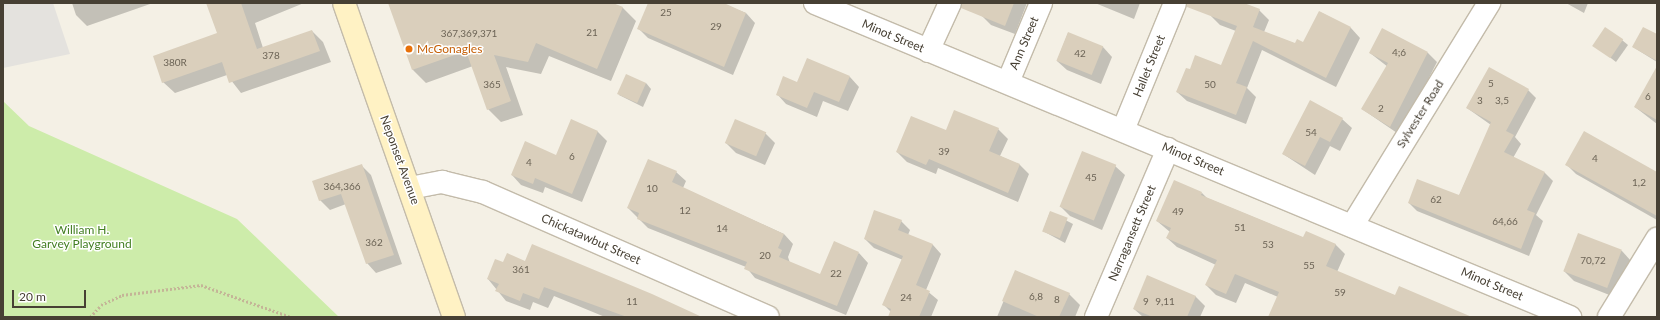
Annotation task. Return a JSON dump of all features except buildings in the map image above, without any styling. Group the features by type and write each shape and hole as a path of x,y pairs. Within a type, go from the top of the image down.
{"main road":[{"name":"Neponset Avenue","path":"344,3 454,317"}],"street":[{"path":"928,51 950,3"},
{"name":"Ann Street","path":"1008,82 1041,3"},
{"name":"Hallet Street","path":"1123,130 1175,3"},
{"name":"Sylvester Road","path":"1352,226 1489,3"},
{"name":"Minot Street","path":"822,4 928,51 1008,82 1570,317"},
{"name":"Narragansett Street","path":"1096,317 1168,149"},
{"name":"Chickatawbut Street","path":"410,188 442,182 483,192 768,317"},
{"path":"1609,317 1657,239"}],"path":[{"path":"90,317 101,305 122,295 200,285 291,317"}],"green space":[{"name":"William H. Garvey Playground","path":"3,101 29,126 237,219 339,317 3,317"}],"shaded area":[{"path":"3,3 53,3 70,54 3,68"}],"place":[{"name":"McGonagles","path":"409,49"}]}
